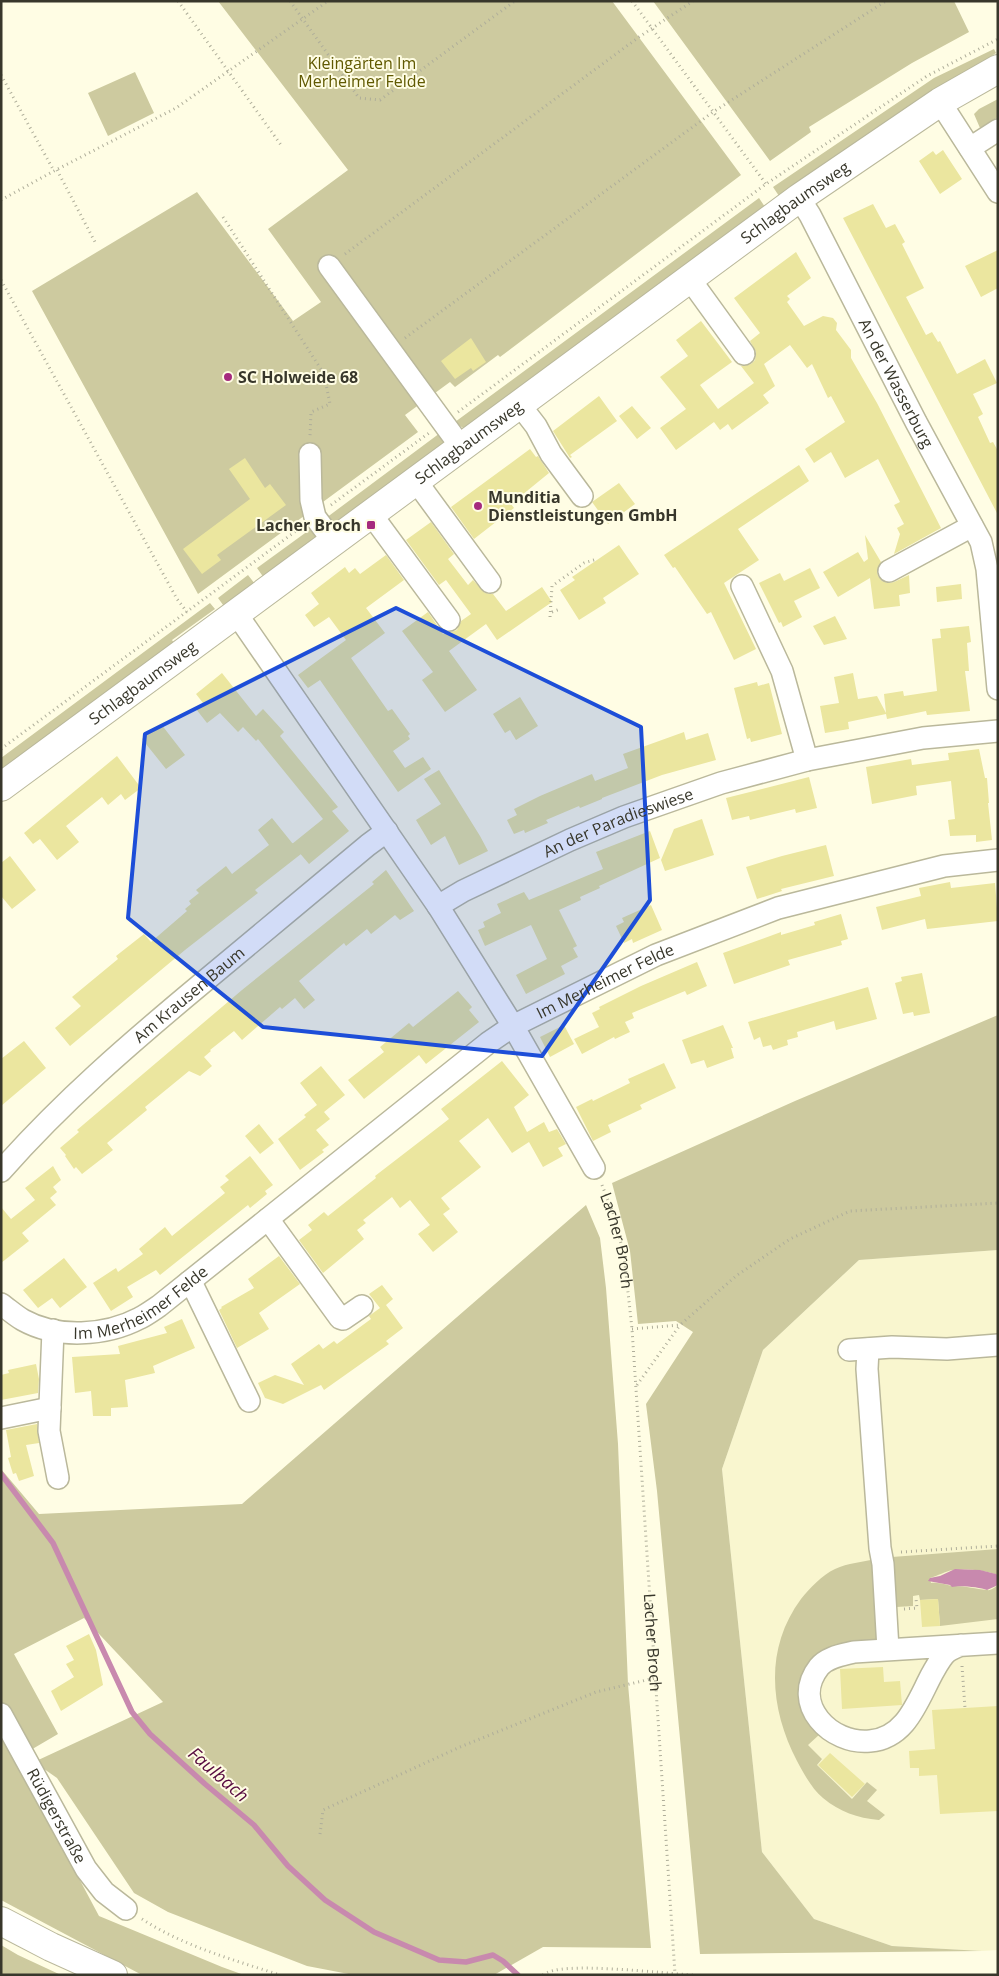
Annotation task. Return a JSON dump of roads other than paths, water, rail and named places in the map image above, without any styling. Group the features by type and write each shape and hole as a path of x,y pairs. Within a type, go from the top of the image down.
{"main road":[{"name":"Schlagbaumsweg","path":"1,787 798,198 940,102 998,68"},
{"path":"1,1921 51,1947 113,1975"}],"street":[{"path":"940,102 998,192"},
{"path":"970,148 998,130"},
{"name":"An der Wasserburg","path":"798,198 810,215 992,568 998,689"},
{"path":"329,266 461,447"},
{"path":"689,278 744,354"},
{"path":"519,404 536,426 551,454 582,496"},
{"path":"310,454 311,500 316,517 333,541"},
{"path":"416,481 490,582"},
{"path":"371,514 449,620"},
{"path":"889,571 972,526"},
{"path":"742,586 782,671 807,760"},
{"path":"236,613 438,906 513,1026 594,1168"},
{"name":"An der Paradieswiese","path":"438,906 463,891 570,840 624,817 721,783 807,760 923,738 998,730"},
{"name":"Am Krausen Baum","path":"1,1171 70,1098 119,1053 368,844 387,831"},
{"name":"Im Merheimer Felde","path":"1,1304 24,1320 52,1330 84,1333 112,1329 139,1318 189,1282 513,1026 656,955 778,908 944,866 998,860"},
{"path":"268,1219 340,1318 343,1319 362,1306"},
{"path":"189,1282 194,1288 248,1401"},
{"path":"52,1330 49,1431 58,1478"},
{"path":"888,1649 867,1369 858,1349 948,1349 998,1345"},
{"path":"1,1418 50,1408"},
{"path":"961,1645 946,1652 905,1724 894,1734 871,1741 845,1739 828,1730 815,1715 810,1701 810,1686 819,1667 834,1656 888,1649 961,1645 998,1643"},
{"name":"Rüdigerstraße","path":"1,1714 86,1869 104,1892 126,1909"}],"waterway":[{"name":"Faulbach","path":"1,1474 53,1543 132,1712 150,1734 254,1825 288,1866 325,1900 374,1932 439,1960 466,1962 493,1955 503,1961 518,1975"}],"place":[{"name":"SC Holweide 68","path":"228,377"},
{"name":"Munditia Dienstleistungen GmbH","path":"478,506"},
{"name":"Lacher Broch","path":"371,525"}],"park label":[{"name":"Kleingärten Im Merheimer Felde","path":"362,72"}]}
